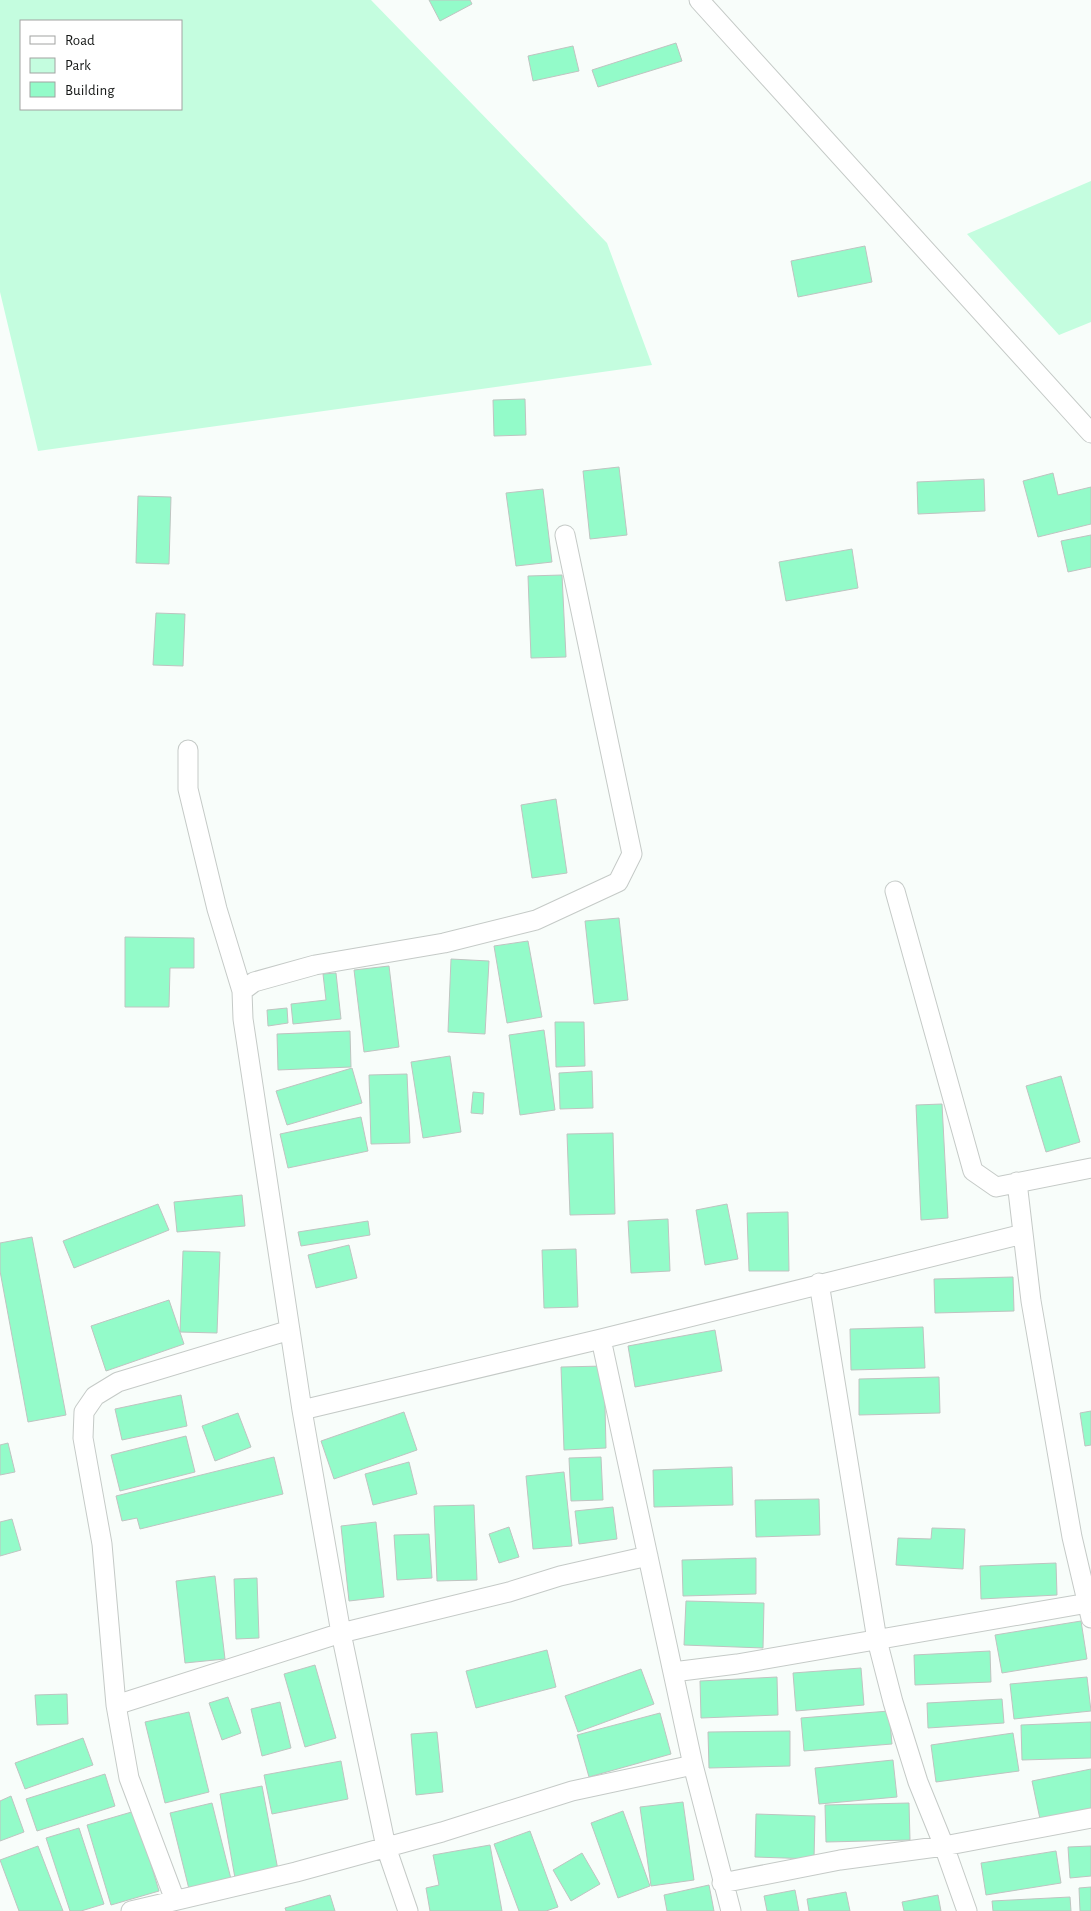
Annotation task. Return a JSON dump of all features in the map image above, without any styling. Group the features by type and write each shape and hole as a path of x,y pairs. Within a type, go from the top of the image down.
{"street":[{"path":"699,0 1091,433"},
{"path":"242,991 254,982 316,964 444,943 536,920 618,882 632,854 565,535"},
{"path":"188,750 188,789 217,909 242,991 244,1028 302,1410 341,1633 386,1847 408,1911"},
{"path":"895,891 973,1171 996,1186 1091,1168"},
{"path":"673,1672 737,1664 878,1640 1089,1611 1072,1537 1048,1403 1031,1301 1017,1182"},
{"path":"302,1410 602,1339 1023,1234"},
{"path":"820,1284 878,1640 893,1702 918,1782 944,1846 967,1911"},
{"path":"175,1900 129,1778 116,1705 102,1544 83,1438 84,1412 95,1396 118,1382 290,1330"},
{"path":"602,1339 693,1764 730,1911"},
{"path":"116,1705 341,1633 509,1592 560,1576 648,1556"},
{"path":"131,1911 296,1872 442,1832 572,1791 693,1764"},
{"path":"722,1883 840,1860 944,1846 1091,1818"}],"green space":[{"path":"0,0 371,0 607,243 652,365 38,451 0,292"},
{"path":"1091,181 1091,322 1059,335 967,234"}],"building":[{"path":"429,0 470,0 472,4 440,21"},
{"path":"676,43 682,61 598,87 592,70"},
{"path":"573,46 579,71 533,81 528,56"},
{"path":"865,246 872,282 798,297 791,261"},
{"path":"525,399 526,435 494,436 493,400"},
{"path":"619,467 627,535 590,539 583,471"},
{"path":"1053,473 1058,495 1091,487 1091,524 1038,537 1023,481"},
{"path":"984,479 985,511 918,514 917,482"},
{"path":"543,489 552,562 516,566 506,493"},
{"path":"138,496 171,497 169,564 136,563"},
{"path":"1091,535 1091,567 1068,572 1061,541"},
{"path":"852,549 858,588 786,601 779,562"},
{"path":"562,575 566,657 531,658 528,576"},
{"path":"156,613 185,614 183,666 153,665"},
{"path":"556,799 567,873 532,878 521,805"},
{"path":"619,918 628,1000 594,1004 585,921"},
{"path":"125,937 194,938 194,968 170,968 169,1007 125,1007"},
{"path":"528,941 542,1017 507,1023 494,946"},
{"path":"451,959 489,961 485,1034 448,1032"},
{"path":"389,966 399,1047 364,1052 354,970"},
{"path":"336,973 341,1019 293,1024 291,1004 326,1000 323,974"},
{"path":"287,1008 288,1023 268,1026 267,1010"},
{"path":"555,1022 584,1022 585,1066 556,1067"},
{"path":"544,1030 555,1110 520,1115 509,1035"},
{"path":"350,1031 351,1067 278,1070 277,1034"},
{"path":"450,1056 461,1132 423,1138 411,1062"},
{"path":"352,1068 362,1103 287,1125 276,1091"},
{"path":"592,1071 593,1108 560,1109 559,1073"},
{"path":"407,1074 410,1143 371,1144 369,1075"},
{"path":"1061,1076 1080,1142 1046,1152 1026,1086"},
{"path":"473,1092 484,1093 483,1114 471,1113"},
{"path":"942,1104 948,1218 921,1220 916,1105"},
{"path":"361,1117 368,1151 288,1168 280,1134"},
{"path":"613,1133 615,1214 570,1215 567,1134"},
{"path":"242,1195 245,1226 177,1232 174,1202"},
{"path":"158,1204 169,1230 74,1268 63,1241"},
{"path":"727,1204 738,1259 705,1265 696,1210"},
{"path":"788,1212 789,1271 749,1271 747,1213"},
{"path":"668,1219 670,1271 631,1273 628,1221"},
{"path":"368,1221 370,1235 301,1246 298,1232"},
{"path":"32,1237 66,1415 28,1422 0,1271 0,1243"},
{"path":"349,1245 357,1278 316,1288 308,1255"},
{"path":"576,1249 578,1307 544,1308 542,1250"},
{"path":"183,1251 220,1252 217,1333 180,1332"},
{"path":"1013,1277 1014,1311 935,1313 934,1279"},
{"path":"169,1300 184,1344 106,1371 91,1326"},
{"path":"923,1327 925,1368 851,1370 850,1329"},
{"path":"715,1330 722,1371 635,1387 628,1346"},
{"path":"604,1366 606,1448 564,1450 561,1367"},
{"path":"939,1377 940,1413 859,1415 859,1379"},
{"path":"181,1395 187,1426 122,1440 115,1409"},
{"path":"1091,1411 1091,1445 1085,1446 1080,1413"},
{"path":"404,1412 417,1450 334,1479 321,1441"},
{"path":"238,1413 251,1447 215,1461 202,1426"},
{"path":"186,1436 195,1472 120,1491 111,1455"},
{"path":"8,1443 15,1472 0,1475 0,1445"},
{"path":"274,1457 283,1494 140,1529 137,1518 122,1521 116,1496"},
{"path":"601,1457 603,1500 571,1501 569,1458"},
{"path":"409,1462 417,1494 373,1505 365,1474"},
{"path":"732,1467 733,1505 654,1507 653,1470"},
{"path":"564,1472 572,1546 533,1549 526,1476"},
{"path":"819,1499 820,1535 756,1537 755,1500"},
{"path":"474,1505 477,1580 437,1581 434,1506"},
{"path":"613,1507 617,1539 579,1544 575,1511"},
{"path":"12,1519 21,1550 0,1556 0,1522"},
{"path":"376,1522 384,1597 349,1601 341,1526"},
{"path":"509,1527 519,1557 499,1563 489,1534"},
{"path":"932,1528 965,1529 963,1569 896,1565 898,1538 931,1539"},
{"path":"429,1534 432,1578 397,1580 394,1535"},
{"path":"756,1558 756,1594 683,1596 682,1560"},
{"path":"1056,1563 1057,1595 981,1599 980,1566"},
{"path":"215,1576 225,1659 185,1663 176,1581"},
{"path":"257,1578 259,1638 236,1639 234,1579"},
{"path":"686,1601 764,1603 763,1648 684,1645"},
{"path":"1081,1621 1087,1659 1002,1673 995,1635"},
{"path":"547,1650 556,1687 476,1708 466,1671"},
{"path":"990,1651 991,1682 915,1685 914,1655"},
{"path":"315,1665 336,1738 305,1747 284,1674"},
{"path":"861,1668 864,1705 796,1711 793,1673"},
{"path":"641,1669 654,1704 578,1732 565,1696"},
{"path":"777,1677 778,1715 701,1718 700,1681"},
{"path":"1087,1677 1091,1711 1014,1719 1010,1684"},
{"path":"67,1694 68,1724 37,1725 35,1695"},
{"path":"228,1697 241,1733 222,1740 209,1703"},
{"path":"1002,1699 1004,1723 928,1728 927,1703"},
{"path":"280,1702 291,1748 262,1756 251,1709"},
{"path":"889,1711 892,1744 804,1751 801,1718"},
{"path":"189,1712 209,1792 165,1803 145,1722"},
{"path":"660,1713 671,1754 589,1777 577,1735"},
{"path":"1091,1722 1091,1758 1022,1760 1021,1725"},
{"path":"790,1731 790,1766 709,1768 708,1732"},
{"path":"437,1732 443,1792 416,1795 411,1734"},
{"path":"1013,1733 1019,1771 936,1782 931,1745"},
{"path":"83,1738 93,1765 25,1789 15,1763"},
{"path":"893,1760 897,1797 819,1804 815,1768"},
{"path":"341,1761 348,1799 272,1814 264,1775"},
{"path":"1091,1769 1091,1808 1040,1819 1032,1781"},
{"path":"105,1774 115,1806 37,1831 26,1799"},
{"path":"262,1786 278,1870 235,1878 220,1794"},
{"path":"11,1796 24,1832 0,1841 0,1801"},
{"path":"683,1802 694,1880 651,1886 640,1807"},
{"path":"212,1803 232,1883 190,1893 170,1813"},
{"path":"909,1803 910,1840 826,1842 825,1805"},
{"path":"135,1811 159,1891 111,1905 87,1825"},
{"path":"623,1811 650,1886 618,1898 591,1823"},
{"path":"756,1814 815,1816 814,1859 755,1857"},
{"path":"79,1828 104,1904 81,1911 70,1911 46,1838"},
{"path":"530,1831 558,1907 546,1911 519,1911 494,1844"},
{"path":"490,1845 502,1911 430,1911 426,1888 439,1885 433,1855"},
{"path":"38,1846 63,1911 19,1911 0,1860"},
{"path":"1091,1846 1091,1876 1070,1878 1068,1847"},
{"path":"1056,1851 1061,1883 986,1895 981,1863"},
{"path":"582,1853 600,1884 571,1901 553,1870"},
{"path":"709,1885 714,1911 667,1911 664,1895"},
{"path":"1091,1887 1091,1911 1080,1911 1079,1888"},
{"path":"795,1890 799,1911 767,1911 764,1896"},
{"path":"846,1892 850,1911 809,1911 807,1899"},
{"path":"330,1895 335,1911 286,1911 285,1908"},
{"path":"938,1895 941,1911 904,1911 902,1902"},
{"path":"1070,1897 1071,1911 993,1911 992,1901"}]}
